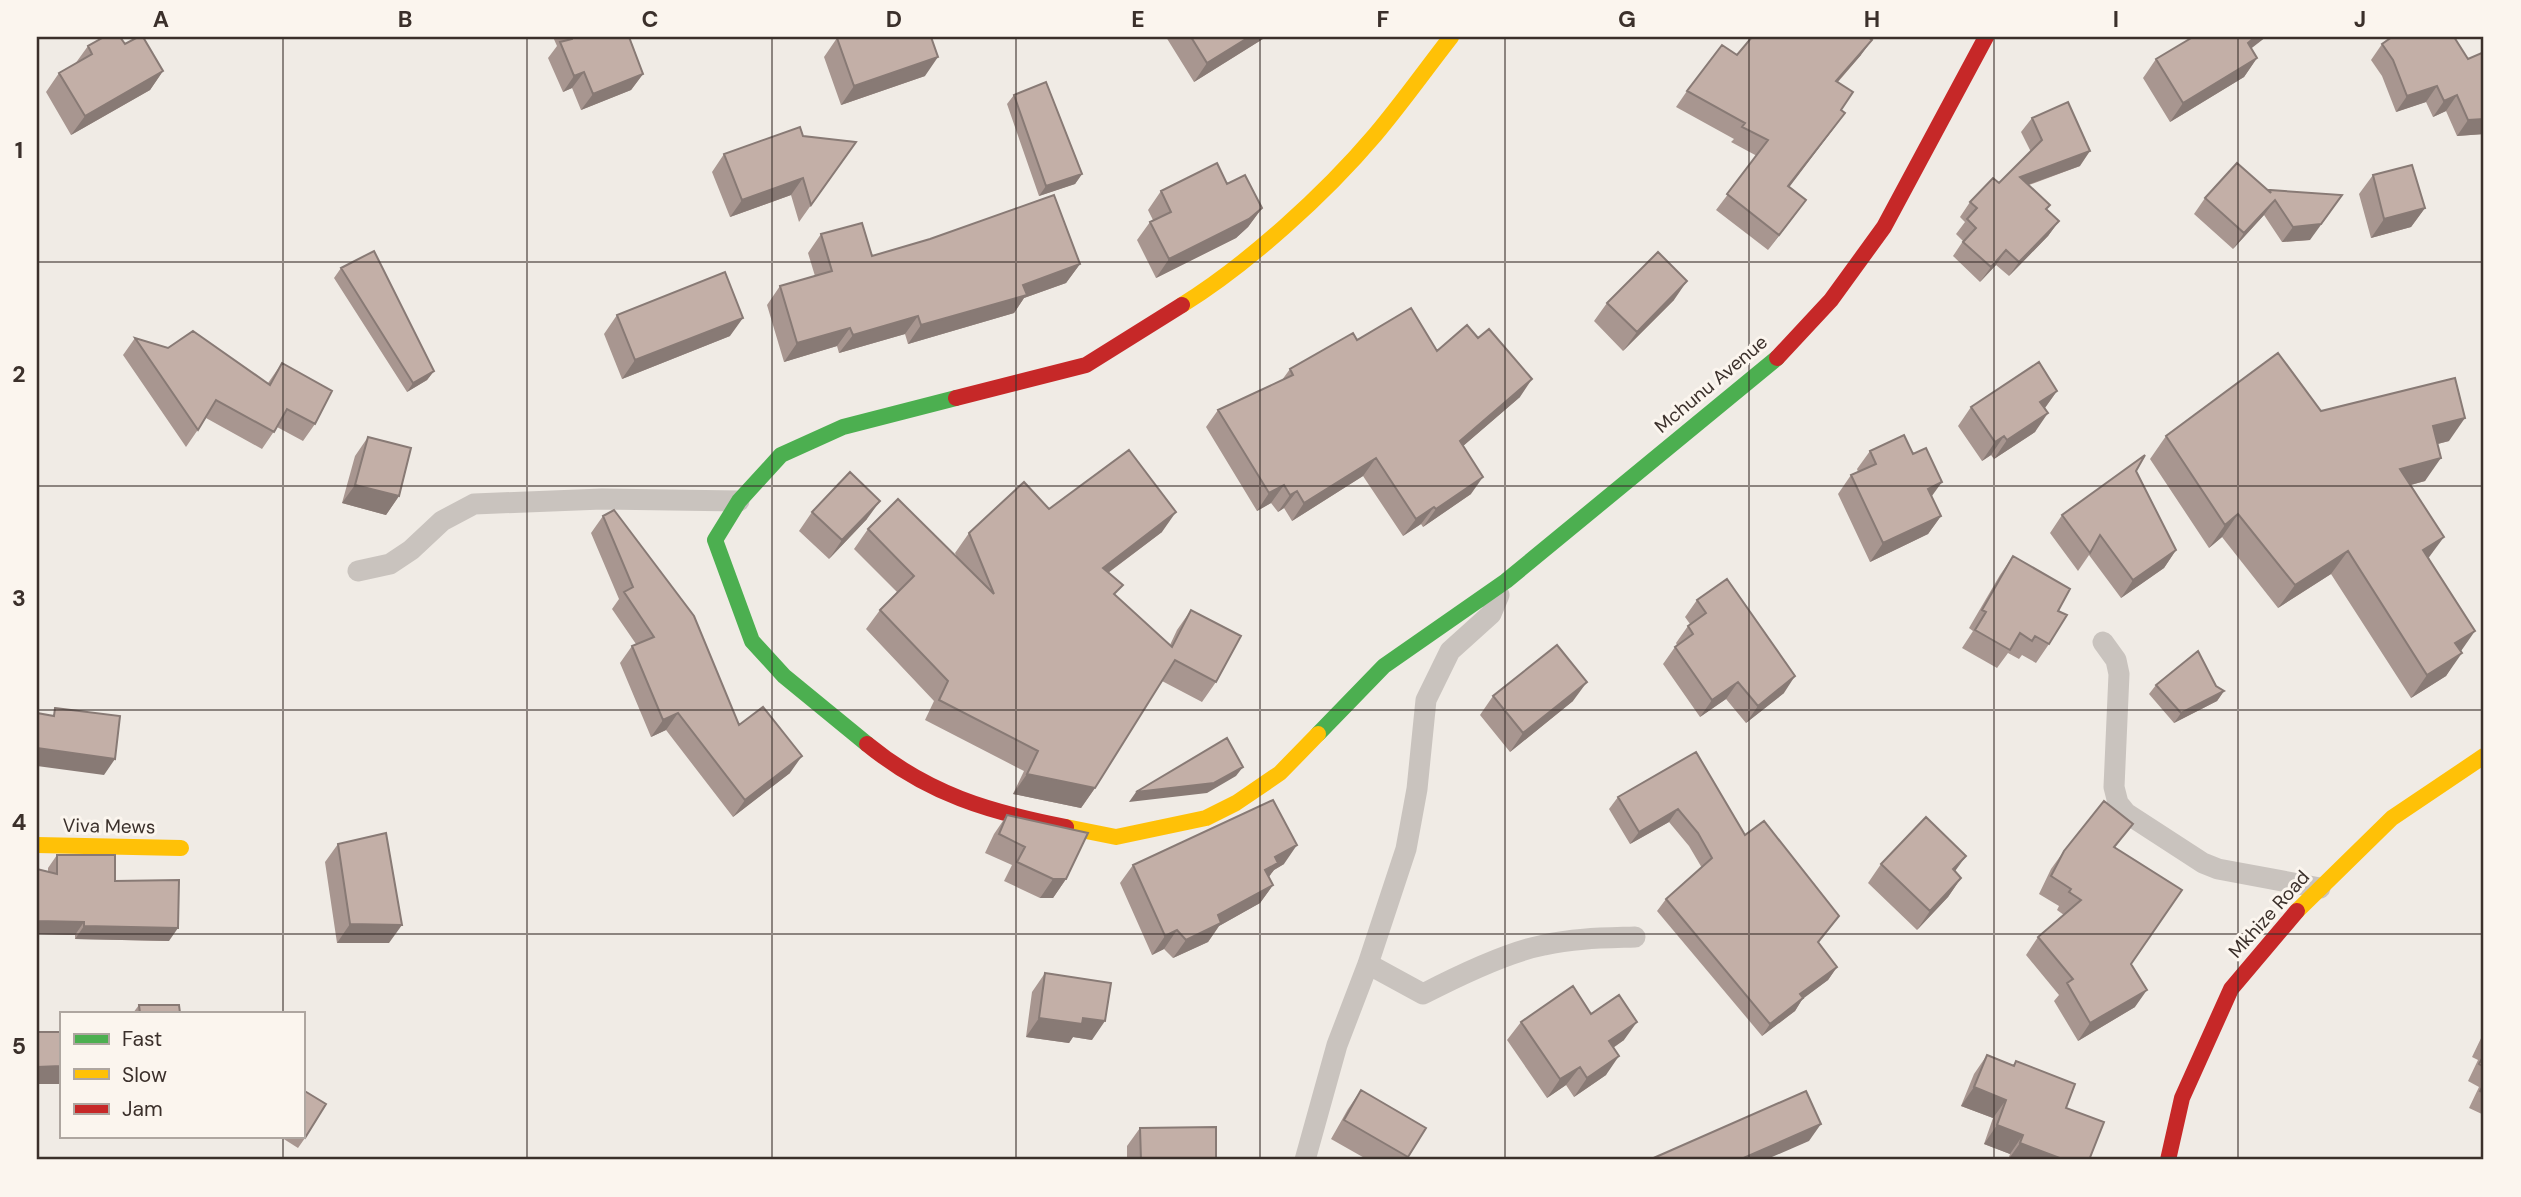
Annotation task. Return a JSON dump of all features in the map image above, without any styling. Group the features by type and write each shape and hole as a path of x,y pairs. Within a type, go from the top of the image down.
{"street":[{"path":"739,501 781,455 843,427 1086,365 1223,279 1297,213 1374,136 1451,37"},
{"name":"Mchunu Avenue","path":"739,501 715,540 752,641 784,676 883,757 923,783 968,804 1018,818 1116,837 1206,818 1236,803 1280,773 1384,666 1506,581 1766,370 1831,300 1884,227 1986,37"},
{"name":"Mkhize Road","path":"2168,1160 2182,1098 2231,989 2320,888 2392,818 2484,756"},
{"name":"Viva Mews","path":"37,845 181,848"}],"lane":[{"path":"358,571 390,564 411,550 442,521 474,504 602,499 739,501"},
{"path":"1305,1160 1337,1045 1368,964 1406,849 1417,789 1426,700 1450,651 1491,614 1506,581"},
{"path":"2103,642 2116,660 2119,674 2114,787 2118,803 2126,813 2175,847 2218,869 2320,888"},
{"path":"1368,964 1423,994 1453,978 1541,945 1595,938 1636,937"}],"building":[{"path":"104,37 120,37 125,44 143,37 163,71 85,116 59,73 92,54 88,46"},
{"path":"572,37 629,37 643,74 593,94 584,72 574,76 560,42"},
{"path":"931,37 938,57 854,86 837,38"},
{"path":"1191,37 1249,37 1207,63"},
{"path":"1752,37 1868,37 1872,40 1836,81 1853,92 1841,110 1845,113 1788,186 1806,200 1779,235 1727,194 1768,140 1742,127 1745,123 1687,91 1722,45 1737,55"},
{"path":"2193,37 2255,37 2248,43 2257,58 2183,103 2156,59"},
{"path":"2392,37 2454,37 2468,59 2484,52 2484,119 2468,120 2457,95 2444,101 2437,86 2407,96 2393,60 2382,44"},
{"path":"1046,82 1082,174 1046,186 1014,95"},
{"path":"2068,102 2090,151 2020,177 2050,205 2046,209 2059,221 2019,262 2006,250 1991,267 1963,242 1976,228 1967,219 1977,208 1970,202 1993,178 1999,183 2042,140 2032,118"},
{"path":"800,127 803,136 856,142 811,205 803,178 742,200 724,154"},
{"path":"1217,163 1227,184 1245,175 1262,208 1249,219 1169,259 1150,222 1171,212 1161,191"},
{"path":"2237,163 2271,193 2269,190 2342,195 2321,224 2293,227 2275,200 2244,233 2205,198"},
{"path":"2412,165 2425,208 2384,219 2373,175"},
{"path":"1054,195 1080,264 1023,285 1027,295 921,325 918,316 853,335 850,328 797,343 780,286 832,271 821,234 862,223 872,256 930,239"},
{"path":"374,251 434,371 413,383 341,268"},
{"path":"1658,252 1687,281 1637,332 1607,303"},
{"path":"725,272 743,318 635,360 617,315"},
{"path":"1411,308 1437,351 1467,325 1478,338 1489,329 1532,379 1460,441 1483,477 1436,509 1434,507 1416,519 1376,458 1304,503 1297,491 1290,495 1284,485 1269,493 1218,410 1293,375 1290,369 1353,333 1357,340"},
{"path":"193,331 270,385 282,363 332,391 315,424 287,409 274,432 216,400 198,430 135,338 168,348"},
{"path":"2278,353 2321,411 2455,378 2465,418 2433,426 2441,458 2400,469 2444,537 2423,550 2475,631 2455,643 2462,653 2427,675 2348,551 2295,585 2238,514 2225,525 2166,436"},
{"path":"2039,362 2057,391 2040,402 2048,413 2007,440 2004,436 1995,442 1971,407"},
{"path":"1904,435 1913,454 1926,448 1942,482 1928,489 1941,516 1883,543 1851,475 1876,464 1870,451"},
{"path":"368,437 411,448 399,496 355,485"},
{"path":"1129,450 1176,512 1103,568 1123,585 1114,594 1172,647 1191,610 1241,636 1216,682 1175,660 1095,788 1027,774 1038,751 939,700 948,681 880,610 914,576 868,529 898,499 994,594 969,533 1024,482 1049,509"},
{"path":"2145,455 2136,471 2176,550 2133,580 2100,535 2090,553 2062,515"},
{"path":"850,472 880,501 842,540 812,512"},
{"path":"614,510 694,616 739,725 763,707 802,756 745,800 678,713 663,720 632,646 654,637 624,592 633,587 603,516"},
{"path":"2013,556 2070,589 2058,611 2067,615 2049,644 2035,636 2032,641 2020,633 2010,650 1975,630 1986,612 1982,610"},
{"path":"1727,579 1795,676 1758,706 1738,682 1712,700 1675,647 1693,634 1688,626 1706,613 1697,600"},
{"path":"1557,645 1587,682 1523,733 1493,696"},
{"path":"2198,651 2216,686 2224,691 2181,713 2156,685"},
{"path":"55,708 120,716 115,759 37,748 37,713 54,716"},
{"path":"1227,738 1243,767 1214,783 1136,792"},
{"path":"1696,752 1745,835 1764,821 1839,916 1818,942 1837,967 1800,994 1803,998 1770,1024 1666,899 1712,858 1698,833 1678,809 1639,832 1618,797"},
{"path":"1273,800 1297,845 1275,857 1278,863 1265,870 1273,885 1218,915 1221,923 1186,940 1177,930 1165,936 1133,865"},
{"path":"2104,801 2133,824 2114,847 2182,890 2131,964 2147,990 2090,1023 2067,983 2073,979 2038,937 2081,900 2069,892 2071,889 2051,876 2064,851"},
{"path":"1007,815 1088,833 1066,879 1053,879 1017,862 1025,847 999,834"},
{"path":"1926,817 1966,856 1953,869 1961,878 1930,911 1881,864"},
{"path":"386,833 402,925 350,924 338,844"},
{"path":"57,855 115,855 115,881 179,880 178,928 84,926 84,922 37,921 37,869 57,874"},
{"path":"1045,973 1111,983 1105,1021 1083,1018 1082,1024 1039,1018"},
{"path":"1573,986 1591,1014 1619,995 1637,1022 1609,1041 1619,1056 1587,1078 1580,1067 1560,1079 1521,1022"},
{"path":"139,1005 179,1005 180,1012 140,1012"},
{"path":"37,1032 60,1032 60,1066 37,1067"},
{"path":"1987,1055 2014,1066 2016,1061 2075,1084 2066,1108 2104,1122 2089,1160 2065,1160 2020,1143 2023,1135 1997,1125 2006,1100 1974,1087"},
{"path":"1361,1090 1426,1128 1408,1157 1344,1120"},
{"path":"304,1091 326,1104 304,1138"},
{"path":"1806,1091 1821,1124 1739,1160 1649,1160"},
{"path":"1216,1127 1216,1160 1141,1160 1140,1128"}],"traffic: fast":[{"path":"1318,734 1384,666 1506,581 1777,358"},
{"path":"867,744 784,676 752,641 715,540 739,501 781,455 843,427 956,398"}],"traffic: slow":[{"path":"1182,305 1259,249 1333,181 1385,123 1451,37"},
{"path":"1066,827 1116,837 1206,818 1236,803 1280,773 1318,734"},
{"path":"2297,911 2392,818 2484,756"},
{"path":"37,845 181,848"}],"traffic: jam":[{"path":"1777,358 1831,300 1884,227 1986,37"},
{"path":"956,398 1086,365 1182,305"},
{"path":"867,744 913,776 960,799 1011,815 1066,827"},
{"path":"2168,1160 2182,1098 2231,989 2297,911"}]}
